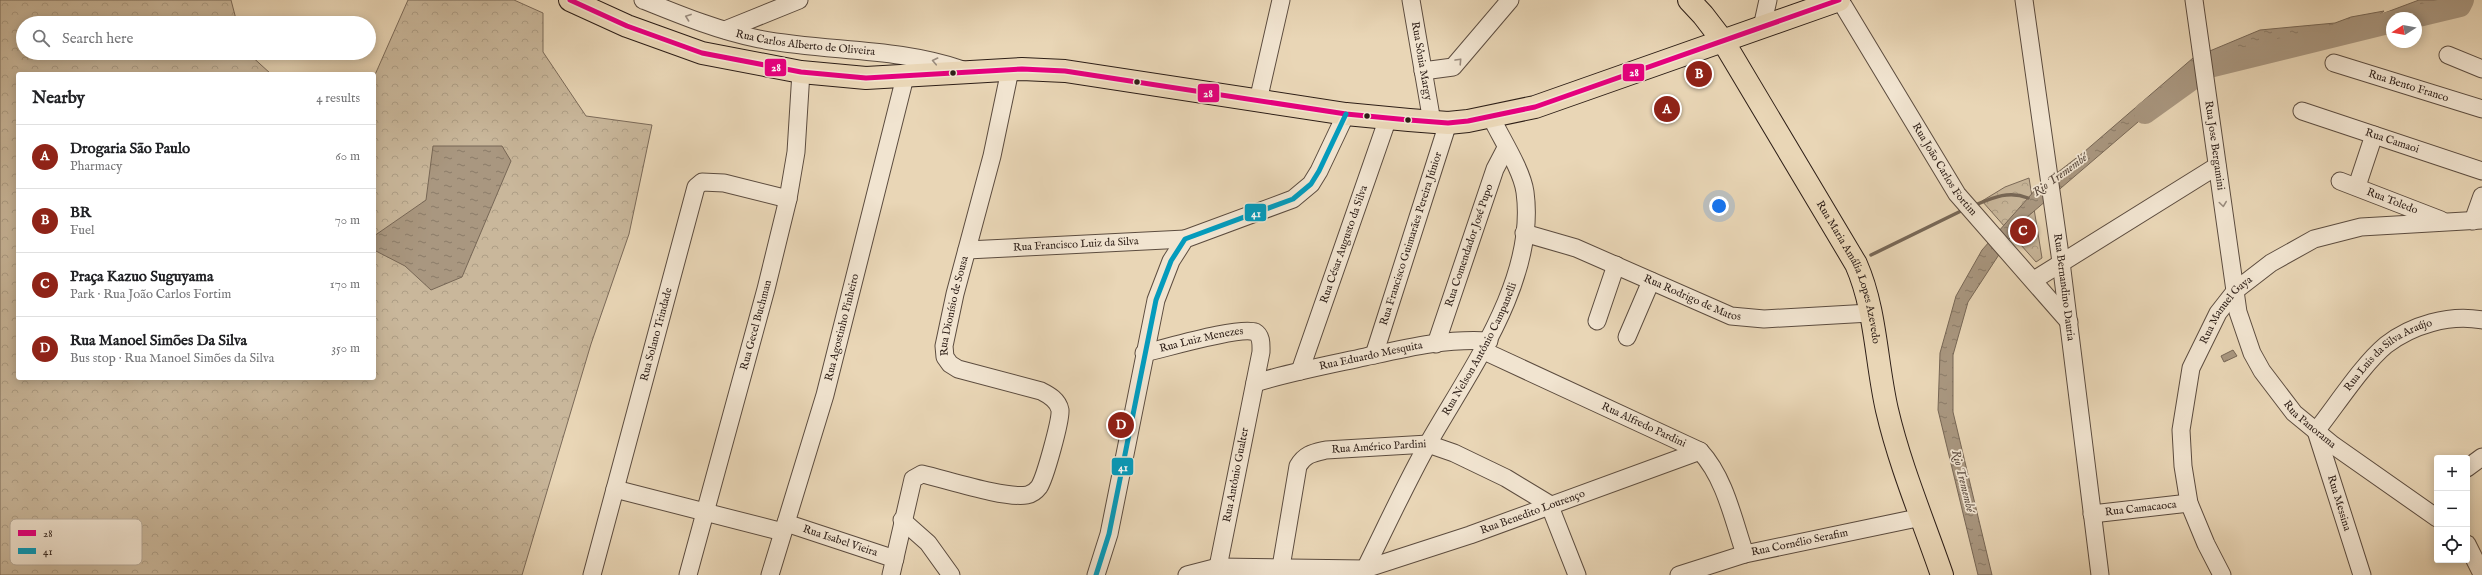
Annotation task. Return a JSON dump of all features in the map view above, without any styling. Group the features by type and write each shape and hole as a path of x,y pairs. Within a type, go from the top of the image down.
{"main road":[{"path":"570,0 633,28 702,53 801,72 866,78 904,78 1010,70 1065,71 1346,114 1440,122 1491,118 1535,107 1840,0"},
{"name":"Rua Maria Amália Lopes Azevedo","path":"1689,0 1703,15 1723,41 1856,264 1865,286 1886,408 1895,442 1942,575"}],"street":[{"name":"Rua Carlos Alberto de Oliveira","path":"643,0 724,30 759,39 914,57 940,62 972,73"},
{"path":"724,30 799,0"},
{"path":"1258,101 1281,0"},
{"name":"Rua Sônia Margy","path":"1411,0 1423,71 1440,122"},
{"path":"1423,71 1453,67 1510,0"},
{"path":"1762,27 1768,0"},
{"name":"Rua João Carlos Fortim","path":"1840,0 1957,194 2069,322"},
{"name":"Rua Bernandino Dauria","path":"2024,0 2052,210 2069,322 2100,575"},
{"name":"Rua Jose Bergamini","path":"2194,0 2236,290"},
{"path":"2448,56 2482,69"},
{"name":"Rua Bento Franco","path":"2334,63 2482,109"},
{"name":"Rua Dionísio de Sousa","path":"902,520 912,479 922,474 976,488 1017,496 1028,495 1040,486 1058,421 1060,409 1052,397 1041,391 958,370 950,364 945,357 944,346 967,250 992,156 1010,70"},
{"name":"Rua Gecel Buchman","path":"688,575 766,289 788,199 796,152 801,72"},
{"name":"Rua Agostinho Pinheiro","path":"770,575 825,394 904,78"},
{"name":"Rua Camaoi","path":"2302,111 2482,171"},
{"name":"Rua Francisco Luiz da Silva","path":"967,250 1185,239 1293,199 1311,184 1319,171 1346,114"},
{"name":"Rua César Augusto da Silva","path":"1300,371 1388,118"},
{"name":"Rua Nelson Antônio Campanelli","path":"1364,572 1428,444 1487,346 1514,278 1524,233 1526,207 1523,182 1491,118"},
{"name":"Rua Francisco Guimarães Pereira Júnior","path":"1374,355 1440,122"},
{"path":"2357,186 2374,136"},
{"name":"Rua Comendador José Pupo","path":"1436,344 1495,169 1506,148"},
{"path":"2031,277 2061,262 2217,166"},
{"name":"Rua Toledo","path":"2340,181 2357,186 2444,222"},
{"name":"Rua Solano Trindade","path":"592,575 696,187 702,182 724,182 788,199"},
{"path":"2478,220 2482,196"},
{"name":"Rua Manuel Gaya","path":"2222,575 2206,544 2189,503 2183,466 2181,430 2191,368 2218,313 2236,290 2271,263 2314,239 2361,227 2478,220"},
{"name":"Rua Rodrigo de Matos","path":"1524,233 1576,248 1616,264 1720,311 1744,318 1870,313"},
{"path":"1096,575 1108,534 1144,353 1162,280 1185,239"},
{"path":"1597,321 1616,264"},
{"path":"1627,337 1651,281"},
{"name":"Rua Panorama","path":"2236,290 2238,312 2244,335 2262,371 2294,413 2316,432 2434,511"},
{"name":"Rua Luis da Silva Araújo","path":"2316,432 2370,363 2387,345 2413,330 2435,321 2456,318 2482,320"},
{"name":"Rua Luiz Menezes","path":"1144,353 1239,331 1255,333 1259,337 1261,352 1255,383"},
{"name":"Rua Eduardo Mesquita","path":"1255,383 1300,371 1374,355 1436,344 1487,346"},
{"name":"Rua Alfredo Pardini","path":"1487,346 1700,451 1710,463 1719,480 1746,554"},
{"name":"Rua Antônio Gualter","path":"1218,567 1255,383"},
{"name":"Rua Messina","path":"2316,432 2362,575"},
{"name":"Rua Américo Pardini","path":"1281,567 1298,466 1303,458 1311,453 1326,450 1428,444 1454,453 1506,478 1549,504"},
{"name":"Rua Benedito Lourenço","path":"1187,575 1218,567 1281,567 1341,573 1364,572 1549,504 1700,451"},
{"path":"2470,466 2482,457"},
{"name":"Rua Isabel Vieira","path":"615,489 686,508 705,510 785,528 893,567"},
{"name":"Rua Camacaoca","path":"2092,514 2189,503"},
{"path":"1549,504 1577,575"},
{"name":"Rua Cornélio Serafim","path":"1678,575 1746,554 1922,518"},
{"path":"893,567 902,520"},
{"path":"902,520 928,543 951,575"},
{"path":"2470,544 2482,550"},
{"path":"2470,549 2482,574"}],"green space":[{"path":"0,0 231,0 235,16 16,16 16,60 256,60 269,72 16,72 16,380 376,380 376,72 408,0 514,0 543,13 543,52 586,116 652,125 629,234 591,344 522,575 0,575"},
{"path":"2029,178 2042,258 2036,262 1982,201 2005,187"}],"water":[{"path":"2419,0 2455,0 2442,11 2422,20 2422,12 2387,12"},
{"path":"2384,11 2379,15 2386,12 2386,28 2307,42 2251,56 2198,78 2173,92 2019,224 1968,302 1953,355 1953,412 1992,575 1978,575 1938,410 1940,353 1956,296 1982,250 2036,189 2084,152 2193,58 2260,30 2335,23 2351,17"},
{"path":"433,146 502,146 511,161 462,277 431,290 405,266 376,251 376,235 426,200"},
{"path":"2233,350 2237,356 2224,362 2221,356"}],"waterway":[{"name":"Rio Tremembé","path":"2422,15 2460,6 2463,0"},
{"name":"Rio Tremembé","path":"2145,113 2209,67 2386,23"},
{"path":"1973,206 2000,196 2014,195 2028,198"},
{"path":"1871,255 1963,210"}],"transit line":[{"name":"28","path":"570,0 627,26 702,53 801,72 866,78 1022,69 1065,71 1346,114 1448,123 1468,121 1535,107 1839,0"},
{"name":"41","path":"1096,575 1109,534 1156,300 1171,261 1185,239 1293,199 1311,184 1319,171 1346,114"}],"place":[{"name":"BR","path":"1699,74"},
{"name":"Drogaria São Paulo","path":"1667,109"},
{"name":"Praça Kazuo Suguyama","path":"2023,231"},
{"name":"Rua Manoel Simões Da Silva","path":"1121,425"}]}
